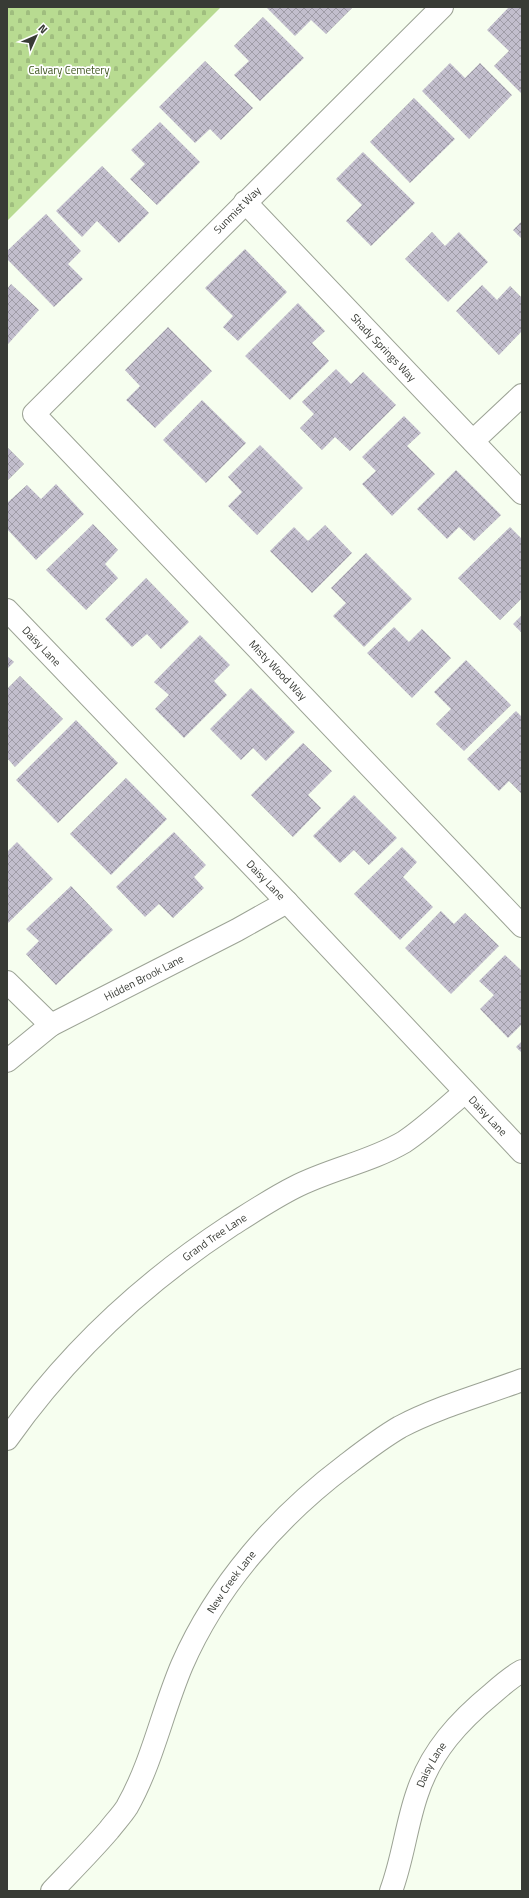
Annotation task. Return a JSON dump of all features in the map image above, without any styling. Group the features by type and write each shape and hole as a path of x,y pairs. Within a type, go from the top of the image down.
{"street":[{"name":"Sunmist Way","path":"34,414 442,7"},
{"name":"Shady Springs Way","path":"245,202 522,492"},
{"path":"473,441 522,395"},
{"name":"Misty Wood Way","path":"34,414 522,926"},
{"name":"Daisy Lane","path":"7,610 287,902 522,1152"},
{"name":"Hidden Brook Lane","path":"7,1061 50,1026 237,930 287,902"},
{"path":"7,982 50,1026"},
{"name":"Grand Tree Lane","path":"7,1439 42,1392 72,1357 108,1321 150,1284 192,1251 263,1205 295,1187 327,1173 362,1162 404,1142 465,1092"},
{"name":"New Creek Lane","path":"52,1891 93,1849 126,1809 143,1775 159,1724 183,1664 211,1610 227,1585 261,1542 314,1489 361,1453 399,1428 425,1416 522,1380"},
{"name":"Daisy Lane","path":"391,1891 400,1868 417,1794 428,1765 453,1729 475,1708 522,1671"}],"green space":[{"name":"Calvary Cemetery","path":"7,7 221,7 7,221"}],"building":[{"path":"266,7 353,7 326,34 311,20 295,36"},
{"path":"509,7 522,7 522,94 494,66 509,51 487,30"},
{"path":"263,17 304,58 260,101 234,75 249,61 234,46"},
{"path":"205,61 253,108 221,140 210,129 195,143 159,107"},
{"path":"450,63 465,78 480,63 512,95 469,139 422,91"},
{"path":"414,98 455,139 410,183 370,142"},
{"path":"160,122 200,162 157,205 130,179 145,164 131,150"},
{"path":"363,152 415,203 371,246 346,221 362,205 336,179"},
{"path":"102,166 149,213 119,243 97,221 82,237 56,211"},
{"path":"46,214 81,251 68,264 83,279 54,307 7,259 7,251"},
{"path":"522,221 522,239 513,230"},
{"path":"432,232 445,246 459,232 488,262 448,302 405,259"},
{"path":"245,249 287,292 238,341 223,327 233,316 205,288"},
{"path":"11,284 39,310 7,345 7,289"},
{"path":"482,285 497,300 510,286 522,298 522,331 499,355 456,311"},
{"path":"298,303 325,331 312,343 329,361 290,400 245,356"},
{"path":"168,327 212,371 155,428 126,400 140,386 125,370"},
{"path":"336,369 351,384 363,372 396,405 350,451 335,437 322,450 300,428 314,414 302,402"},
{"path":"202,400 246,443 206,483 163,440"},
{"path":"404,416 421,433 407,446 435,474 392,516 362,484 376,471 362,457"},
{"path":"260,445 303,488 257,535 228,506 242,492 228,477"},
{"path":"7,447 24,464 7,481"},
{"path":"456,470 501,515 474,541 459,527 447,539 417,509"},
{"path":"56,484 84,514 36,560 7,529 7,503 27,485 41,499"},
{"path":"93,524 118,550 105,564 118,578 86,610 46,570"},
{"path":"325,525 352,553 312,593 270,551 294,527 308,541"},
{"path":"510,527 522,539 522,598 500,620 458,578"},
{"path":"366,553 412,599 364,647 333,616 346,603 331,588"},
{"path":"146,578 189,622 161,649 147,634 132,647 105,619"},
{"path":"522,615 522,633 513,624"},
{"path":"394,627 409,642 422,629 451,658 412,698 367,653"},
{"path":"200,635 230,665 214,681 227,695 184,738 155,709 169,695 154,682"},
{"path":"7,656 14,662 7,669"},
{"path":"466,660 511,705 464,751 436,724 451,709 434,692"},
{"path":"20,676 63,719 15,767 7,758 7,689"},
{"path":"251,688 295,732 266,761 253,748 241,760 210,729"},
{"path":"516,711 522,717 522,794 509,781 499,791 467,759"},
{"path":"76,720 118,763 58,823 16,780"},
{"path":"303,743 332,771 308,795 321,808 293,837 251,795"},
{"path":"126,778 167,819 111,875 70,834"},
{"path":"354,795 397,838 369,865 354,850 340,863 313,836"},
{"path":"174,832 206,865 194,877 204,888 173,918 159,904 145,917 116,887"},
{"path":"17,842 53,879 7,924 7,852"},
{"path":"402,847 417,862 403,877 433,907 400,940 354,894"},
{"path":"71,886 113,930 56,985 26,954 39,941 26,929"},
{"path":"441,911 454,924 465,913 499,946 451,994 405,948"},
{"path":"505,955 522,971 522,1024 508,1038 480,1009 494,995 479,981"},
{"path":"522,1041 522,1053 516,1047"}]}
